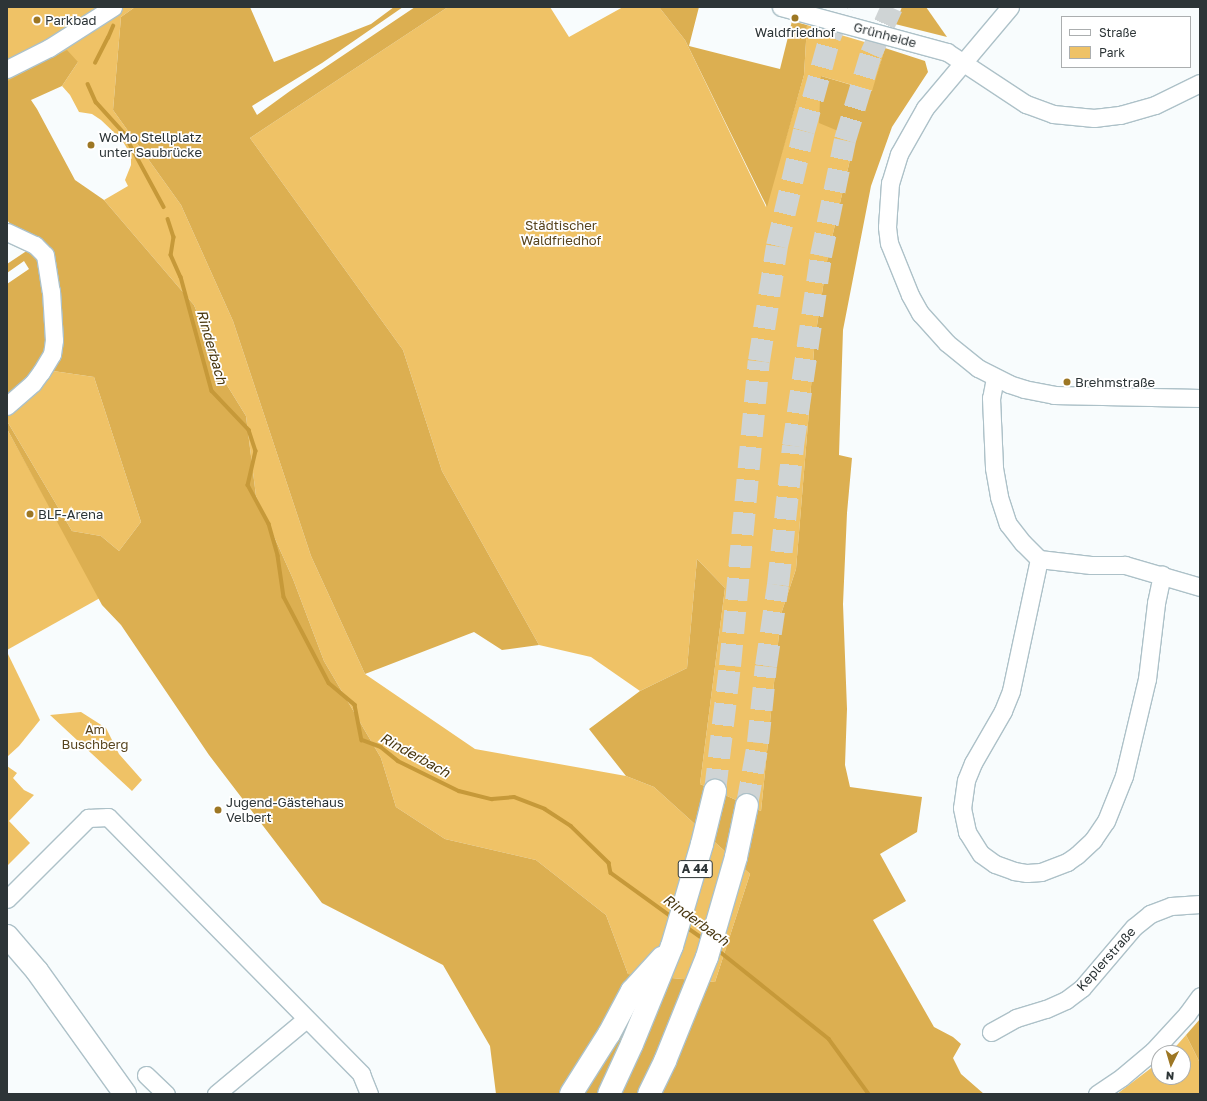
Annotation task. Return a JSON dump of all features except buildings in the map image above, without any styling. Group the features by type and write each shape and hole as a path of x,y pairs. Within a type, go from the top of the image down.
{"main road":[{"name":"A 44","path":"609,1094 632,1044 672,946 702,844 715,790"},
{"name":"A 44","path":"649,1094 665,1061 707,957 736,857 747,805"},
{"path":"7,936 37,971 109,1073 126,1094"},
{"path":"571,1094 609,1034 632,991 672,946"},
{"path":"109,1073 120,1094"}],"street":[{"path":"7,69 49,48 113,7"},
{"name":"Grünheide","path":"781,7 930,46 947,52 1026,104 1053,114 1108,117 1135,112 1155,105 1200,83"},
{"path":"1010,7 922,113 899,154 888,198 889,243 910,295 920,313 962,357 995,378 1024,389 1054,395 1200,398"},
{"path":"7,232 35,245 45,255 51,290 54,340 52,354 37,378 7,406"},
{"path":"995,378 991,398 994,468 999,497 1008,524 1039,559 1091,565 1125,565 1200,587"},
{"path":"1039,559 1011,692 1003,711 973,763 966,780 962,808 967,832 981,854 995,864 1014,871 1027,873 1042,872 1067,862 1093,840 1106,821 1124,776 1148,679 1156,603 1162,575"},
{"path":"7,899 88,818 108,817 361,1074 369,1094"},
{"name":"Keplerstraße","path":"991,1032 1016,1018 1046,1009 1066,1000 1082,988 1134,927 1150,914 1171,906 1200,904"},
{"path":"1097,1094 1122,1077 1153,1051 1187,1014 1200,996"},
{"path":"216,1094 306,1019"},
{"path":"146,1075 166,1094"}],"green space":[{"path":"7,7 135,7 121,17 113,110 181,205 233,321 311,556 365,674 475,749 626,776 654,787 750,874 715,982 628,974 606,915 536,860 445,839 396,807 381,758 324,661 293,579 256,496 246,416 225,382 194,305 104,200 128,186 125,180 131,165 131,155 122,140 101,120 92,114 79,112 70,95 62,86 78,62 7,81"},
{"name":"Städtischer Waldfriedhof","path":"448,7 550,7 569,37 623,7 659,7 685,40 766,207 804,75 807,25 885,48 873,91 821,76 855,138 828,255 815,338 796,569 781,614 761,811 700,784 725,588 697,559 687,668 640,691 591,657 539,645 442,471 403,350 250,138"},
{"path":"53,371 94,377 141,522 119,551 101,536 72,531 7,421 7,405"},
{"name":"BLF-Arena","path":"7,429 100,598 7,650"},
{"path":"7,652 40,720 19,746 7,757"},
{"name":"Am Buschberg","path":"81,712 106,728 119,754 142,780 132,791 50,715"},
{"path":"7,766 17,773 13,778 24,790 34,795 9,821 30,843 7,866"},
{"path":"1186,1035 1191,1045 1177,1045"},
{"path":"1191,1045 1200,1063 1200,1094 1117,1094 1151,1068 1151,1085 1191,1085"}],"shaded area":[{"path":"135,7 250,7 274,62 371,24 394,7 403,7 322,63 252,106 257,115 415,7 448,7 250,138 403,350 442,471 539,645 502,650 474,632 365,674 311,556 233,321 181,205 113,110 121,17"},
{"path":"659,7 699,7 689,46 780,69 792,21 807,25 804,75 767,207 685,40"},
{"path":"902,7 926,7 947,37 895,24"},
{"path":"885,48 925,61 928,72 892,127 871,186 843,330 839,455 852,458 847,513 843,604 847,709 845,765 850,787 922,797 917,832 880,854 906,901 873,920 934,1027 953,1037 961,1044 953,1058 961,1074 984,1094 496,1094 490,1046 443,965 322,903 209,755 121,625 102,605 7,429 7,421 72,531 101,536 119,551 141,522 94,377 53,371 36,377 7,395 7,284 29,269 24,261 7,273 7,264 31,248 7,220 7,81 67,50 78,62 62,86 31,100 75,180 104,200 194,305 225,382 246,416 256,496 293,579 324,661 381,758 396,807 445,839 536,860 606,915 628,974 715,982 750,874 654,787 626,776 589,729 640,691 687,668 697,559 725,588 700,784 761,811 781,614 796,569 815,338 828,255 855,138 819,123 821,76 872,91"},
{"path":"1200,1019 1200,1063 1191,1045 1186,1035"}],"waterway":[{"name":"Rinderbach","path":"95,63 113,26"},
{"name":"Rinderbach","path":"88,84 96,102 124,133 164,207"},
{"name":"Rinderbach","path":"168,219 174,237 171,255 181,277 212,391 249,430 256,451 248,485 269,524 278,556 284,597 329,683 355,705 362,740 381,747 398,761 459,791 492,799 514,797 545,809 571,826 609,863 611,873 672,917"},
{"name":"Rinderbach","path":"685,926 705,940"},
{"name":"Rinderbach","path":"718,950 829,1039 869,1094"}],"tunnel":[{"path":"715,791 730,666 759,361 777,246 804,131 830,37 843,7"},
{"path":"747,805 758,743 766,666 778,585 793,446 821,256 845,140 871,54 892,7"}],"place":[{"name":"Waldfriedhof","path":"795,18"},
{"name":"Parkbad","path":"37,20"},
{"name":"WoMo Stellplatz unter Saubrücke","path":"91,145"},
{"name":"Brehmstraße","path":"1067,382"},
{"name":"BLF-Arena","path":"30,514"},
{"name":"Jugend-Gästehaus Velbert","path":"218,810"}]}
